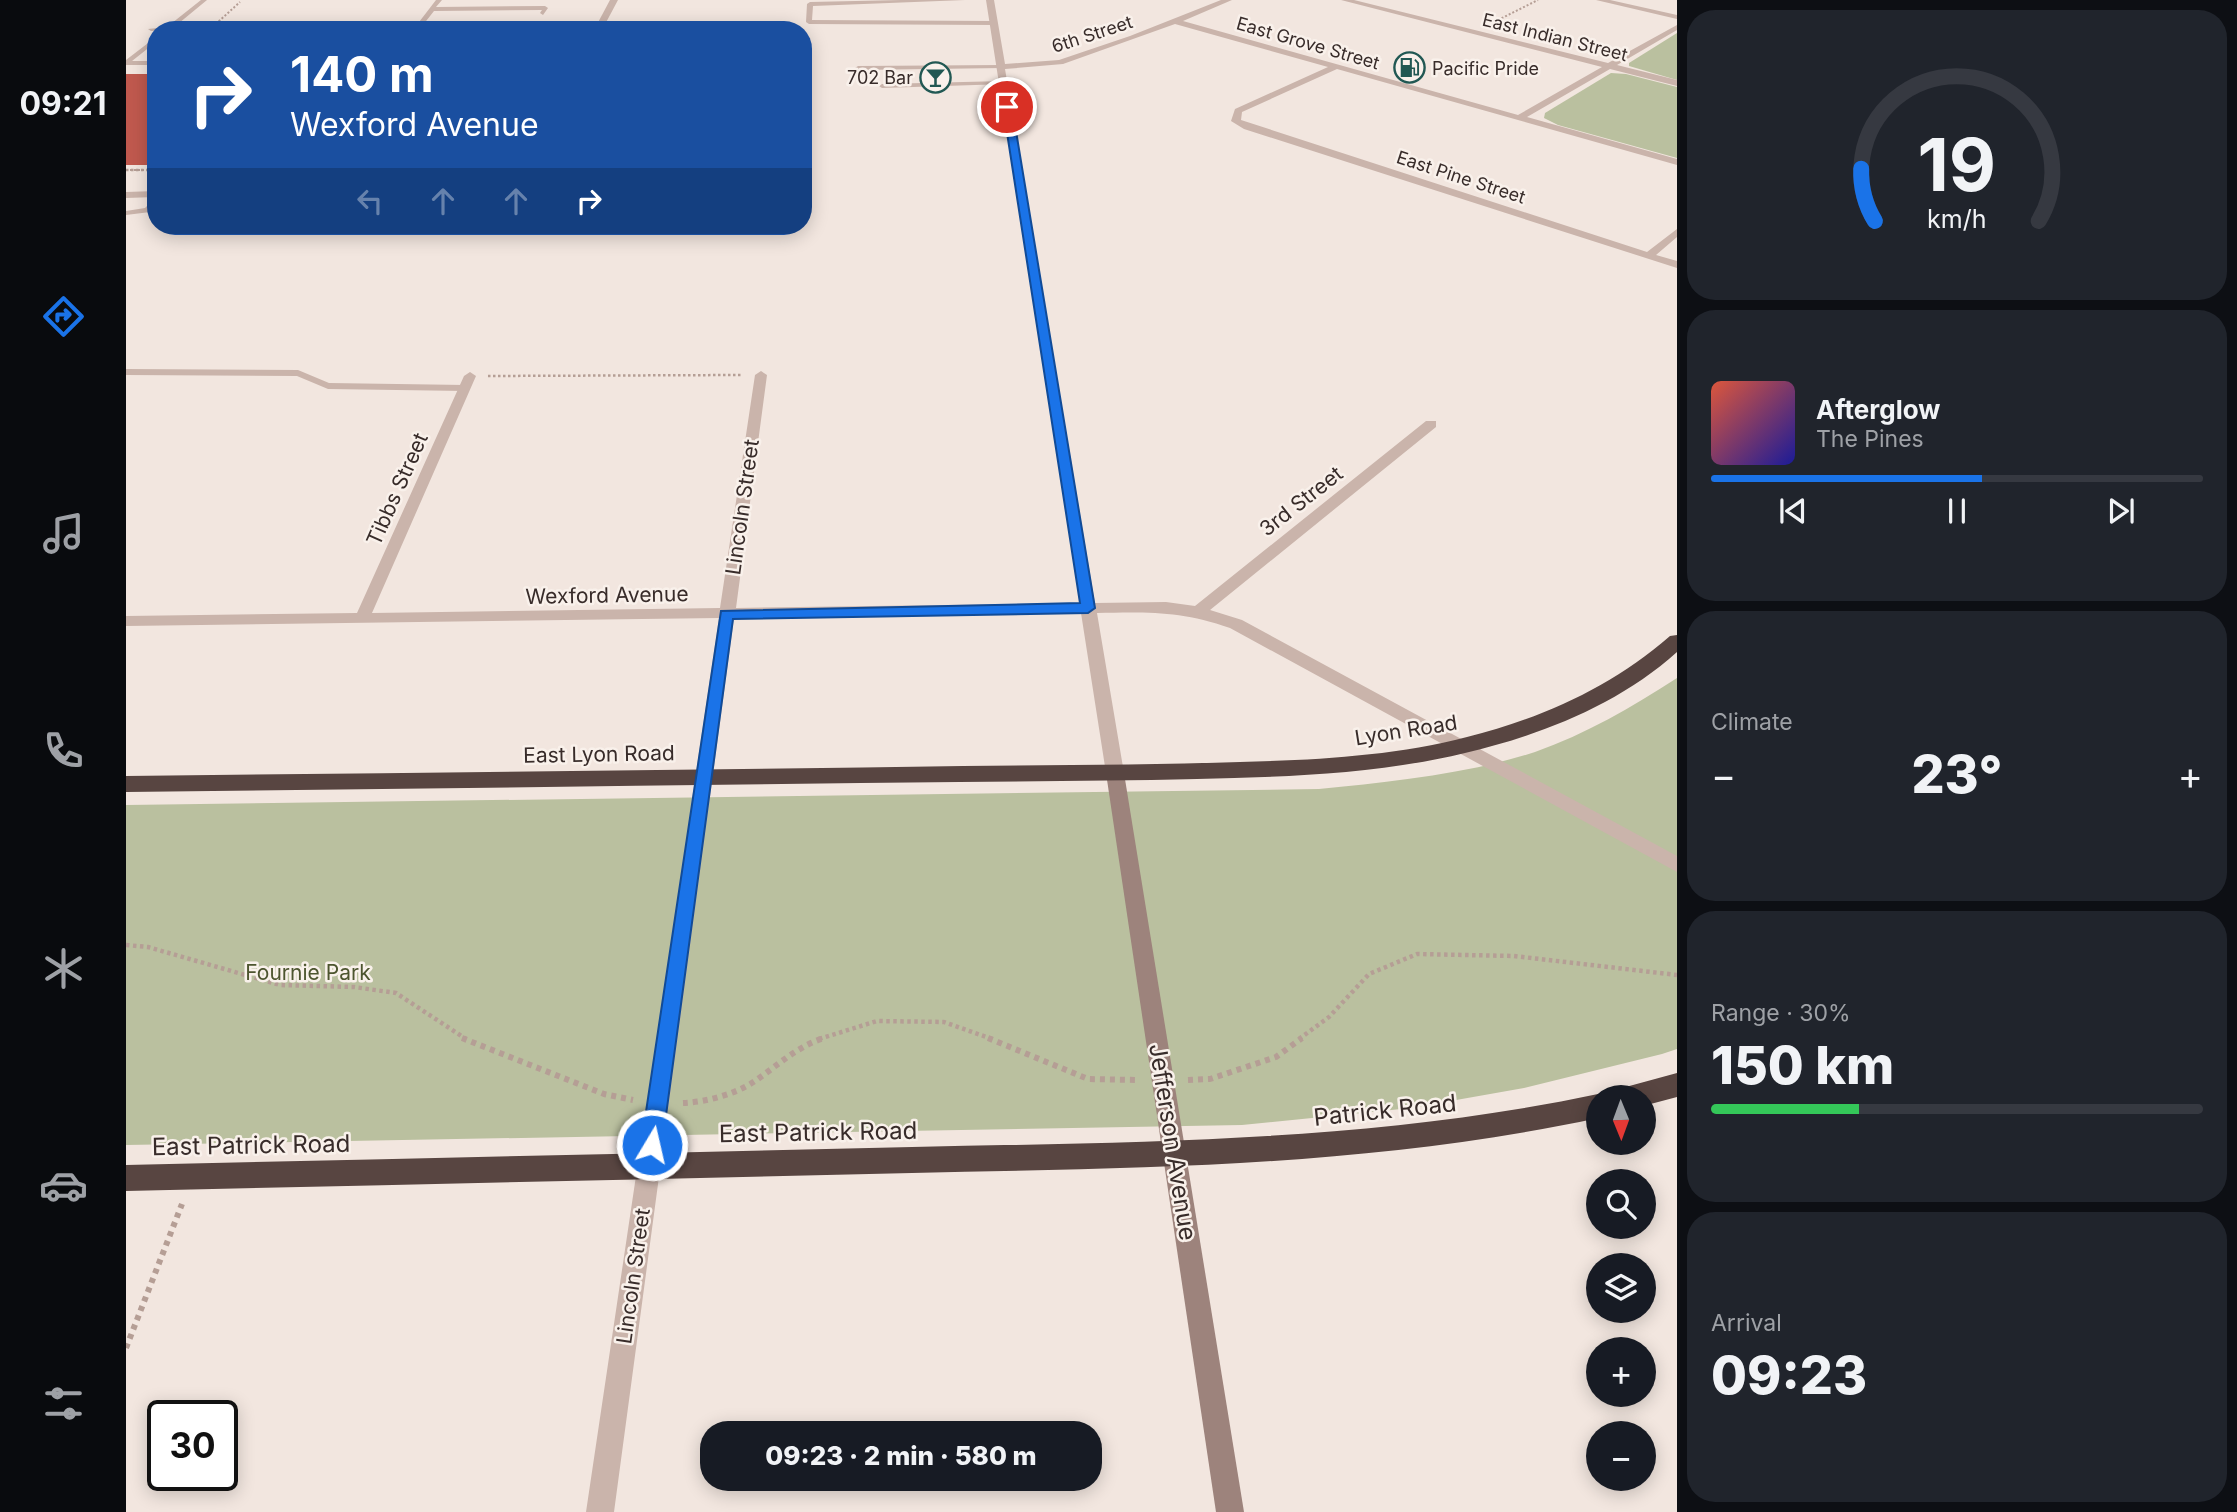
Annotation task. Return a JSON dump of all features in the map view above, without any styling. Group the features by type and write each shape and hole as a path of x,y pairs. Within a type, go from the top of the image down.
{"highway":[{"name":"Lyon Road","path":"1115,773 1260,770 1368,763 1461,747 1521,732 1582,705 1637,674 1677,641"},
{"name":"East Lyon Road","path":"126,784 1115,773"},
{"path":"1656,1090 1677,1084"},
{"name":"Patrick Road","path":"1176,1154 1361,1144 1479,1130 1586,1108"},
{"name":"East Patrick Road","path":"126,1178 1176,1154"}],"street":[{"path":"603,21 614,0"},
{"path":"990,0 1115,773"},
{"name":"6th Street","path":"1001,67 1060,62 1228,0"},
{"name":"East Indian Street","path":"1345,0 1677,83"},
{"path":"1600,0 1677,17"},
{"name":"East Grove Street","path":"1174,21 1677,162"},
{"path":"1519,118 1677,27"},
{"name":"East Pine Street","path":"1335,67 1238,111 1236,121 1247,127 1677,265"},
{"path":"126,195 147,194"},
{"path":"1648,256 1677,232"},
{"name":"Lincoln Street","path":"600,1512 761,375"},
{"name":"Tibbs Street","path":"362,618 468,382"},
{"name":"3rd Street","path":"1198,611 1431,424"},
{"name":"Wexford Avenue","path":"126,621 1166,607 1198,611 1236,624 1677,865"},
{"name":"Jefferson Avenue","path":"1115,773 1230,1512"}],"lane":[{"path":"178,21 204,0"},
{"path":"423,21 439,0"},
{"path":"809,21 810,4 962,0"},
{"path":"432,9 545,8 542,13"},
{"path":"812,22 994,23"},
{"path":"137,42 147,41"},
{"path":"126,63 147,47"},
{"path":"126,63 147,63"},
{"path":"858,68 1001,67"},
{"path":"882,86 1004,83"},
{"path":"126,213 147,210"},
{"path":"126,372 298,373 328,386 468,382"}],"path":[{"path":"1496,22 1538,0"},
{"path":"219,21 240,2"},
{"path":"126,170 147,170"},
{"path":"468,382 761,375"},
{"path":"126,945 148,947 212,968 280,985 354,987 396,993 463,1038 604,1094 658,1106 702,1102 752,1083 807,1043 877,1021 944,1022 1028,1052 1088,1079 1210,1079 1276,1057 1329,1017 1369,974 1417,954 1514,956 1677,975"},
{"path":"126,1348 192,1177"}],"green space":[{"path":"1677,33 1677,80 1629,66 1629,63"},
{"path":"1611,73 1626,74 1677,87 1677,158 1558,125 1544,118 1545,113"},
{"name":"Fournie Park","path":"1677,678 1677,1049 1662,1054 1524,1088 1411,1108 1242,1125 126,1145 126,805 1319,789 1456,772 1535,752 1608,719"}],"building":[{"path":"126,74 147,74 147,165 126,165"}],"place":[{"name":"Pacific Pride","path":"1409,68"},
{"name":"702 Bar","path":"936,77"}],"route":[{"path":"652,1145 726,614 1088,608 1007,107"}]}
